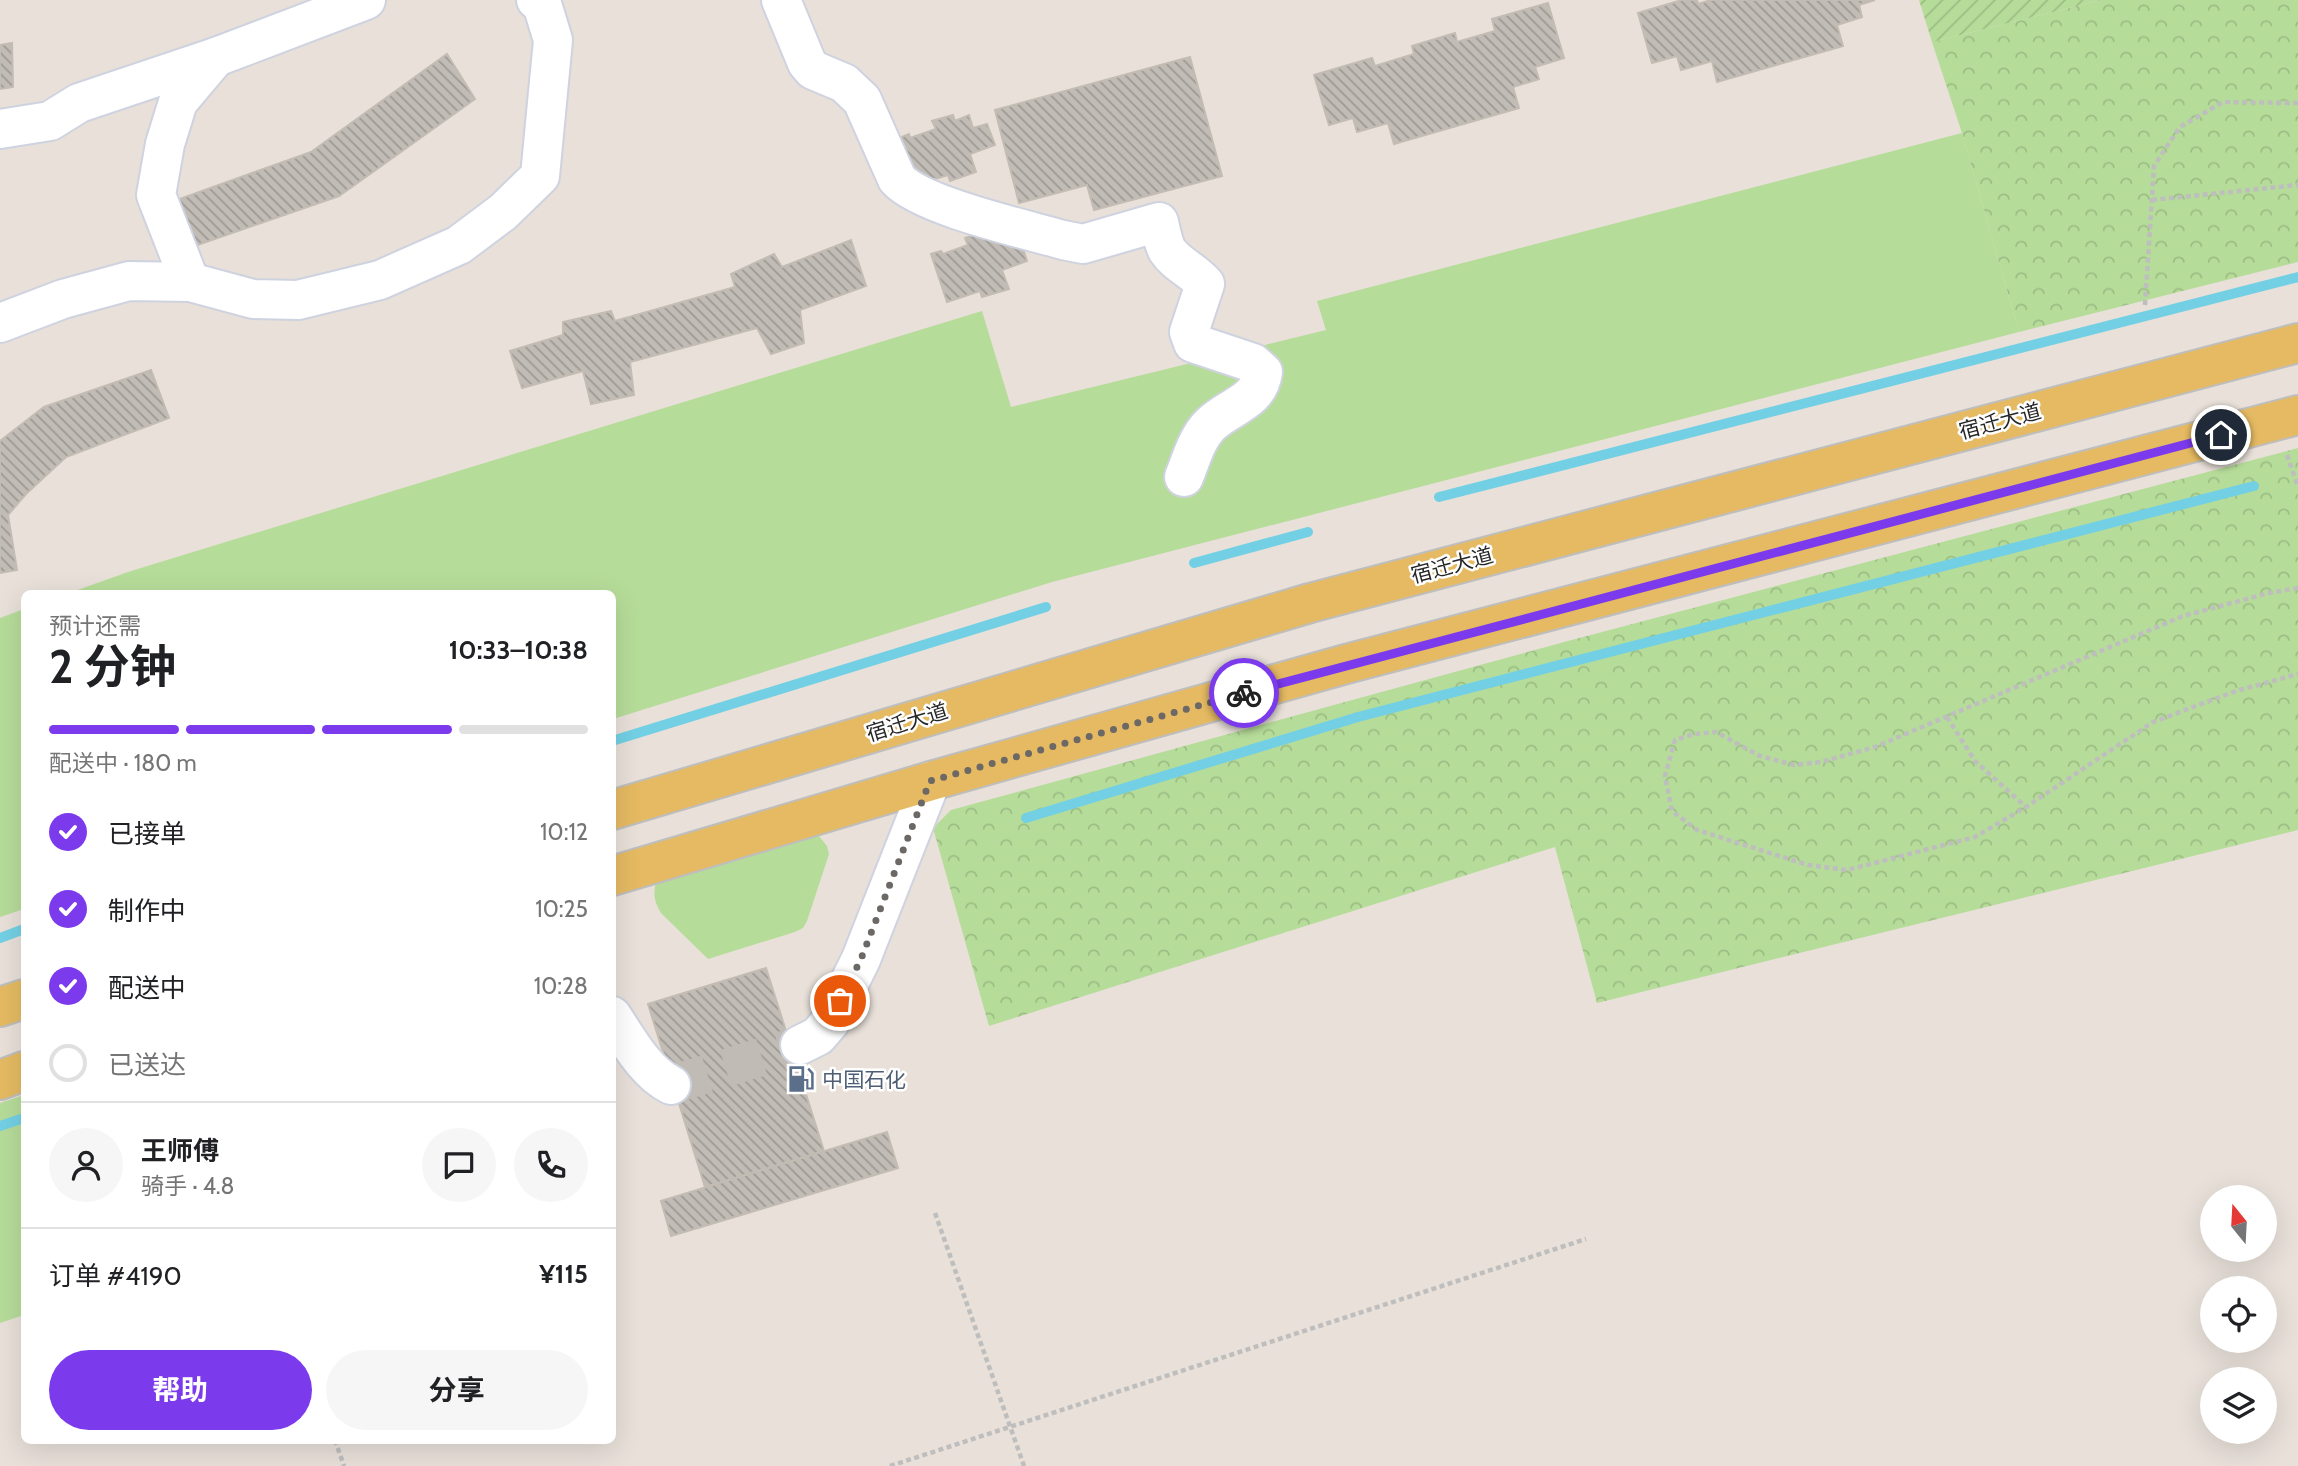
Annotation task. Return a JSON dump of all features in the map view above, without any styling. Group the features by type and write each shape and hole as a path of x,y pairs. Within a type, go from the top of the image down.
{"main road":[{"name":"宿迁大道","path":"616,809 1322,599 2298,343"},
{"path":"616,875 930,781 1346,664 2298,415"},
{"path":"0,1007 21,1000"},
{"path":"0,1080 21,1072"}],"lane":[{"path":"0,129 50,121 79,103 216,57 366,0"},
{"path":"781,0 807,63 818,73 844,83 862,100 897,179 906,188 932,201 1083,244 1159,222 1166,248 1175,260 1205,284 1189,332 1193,343 1253,363 1263,372 1261,385 1251,397 1209,425 1198,442 1184,477"},
{"path":"0,323 63,299 129,281 190,282 253,299 298,300 380,280 459,245 503,212 540,176 553,40 543,1"},
{"path":"190,282 156,195 164,144 178,102 216,57"},
{"path":"800,1045 818,1036 830,1021 861,959 930,781"},
{"path":"616,1022 650,1068 671,1085"}],"path":[{"path":"2144,305 2154,166 2180,127 2223,102 2298,103"},
{"path":"2152,200 2298,185"},
{"path":"2298,588 2183,616 1875,747 1821,762 1794,765 1760,756 1716,732 1694,734 1675,740 1665,776 1672,811 1697,830 1808,865 1847,870 1975,838 2153,722 2236,691 2298,674"},
{"path":"1947,717 1975,761 2026,807"},
{"path":"934,1213 1024,1466"},
{"path":"890,1466 1586,1239"},
{"path":"336,1444 344,1466"}],"green space":[{"path":"1919,0 2101,0 1932,42"},
{"path":"2101,0 2298,0 2298,262 2019,332 1962,133 1932,42"},
{"path":"1962,133 2019,332 1052,582 616,718 616,590 77,590 131,571 982,311 1011,407 1326,330 1317,301"},
{"path":"2298,448 2298,830 1597,1003 1555,847 989,1026 933,828 951,810 1568,641"},
{"path":"21,610 21,910 0,917 0,618"},
{"path":"818,835 827,846 829,854 807,921 803,928 795,932 708,959 661,913 657,905 654,894 656,881"},
{"path":"21,1096 21,1316 0,1323 0,1103"}],"building":[{"path":"1682,0 1697,0 1698,4 1711,0 1875,0 1859,5 1862,17 1837,25 1843,46 1717,82 1712,61 1681,70 1677,56 1652,63 1638,13"},
{"path":"1548,3 1564,58 1535,67 1539,79 1513,87 1519,108 1394,144 1388,123 1357,132 1353,118 1329,125 1314,75 1372,58 1375,66 1414,54 1412,46 1455,33 1457,42 1495,31 1492,19"},
{"path":"12,43 13,87 0,89 0,45"},
{"path":"447,54 475,99 339,196 186,249 171,202 311,152"},
{"path":"1190,57 1222,176 1094,210 1087,185 1019,203 995,110"},
{"path":"953,115 955,121 969,115 973,128 987,124 995,145 970,154 976,172 950,181 948,175 915,185 899,138 909,134 910,138 936,129 932,121"},
{"path":"985,231 1020,240 1027,261 1002,270 1009,289 982,297 980,291 947,302 931,254 941,251 943,254 968,245 965,238"},
{"path":"851,240 866,286 800,310 804,343 771,354 757,328 630,362 634,395 591,404 583,371 522,388 510,351 563,335 563,322 611,311 615,321 735,287 731,274 774,254 782,267"},
{"path":"151,370 169,418 66,457 26,494 8,515 17,570 0,573 0,441 44,407"},
{"path":"766,968 824,1151 705,1187 648,1004"},
{"path":"887,1132 898,1168 671,1236 661,1201"}],"waterway":[{"path":"1439,497 2298,277"},
{"path":"1026,818 1358,717 2254,486"},
{"path":"1194,563 1308,532"},
{"path":"616,740 1046,607"},
{"path":"0,938 21,930"},
{"path":"0,1126 21,1119"}],"tunnel":[{"path":"671,1085 800,1045"}],"way so far":[{"path":"840,1001 861,959 930,781 1244,693"}],"place":[{"name":"中国石化","path":"801,1079"}],"route":[{"path":"1244,693 2221,435"}]}
